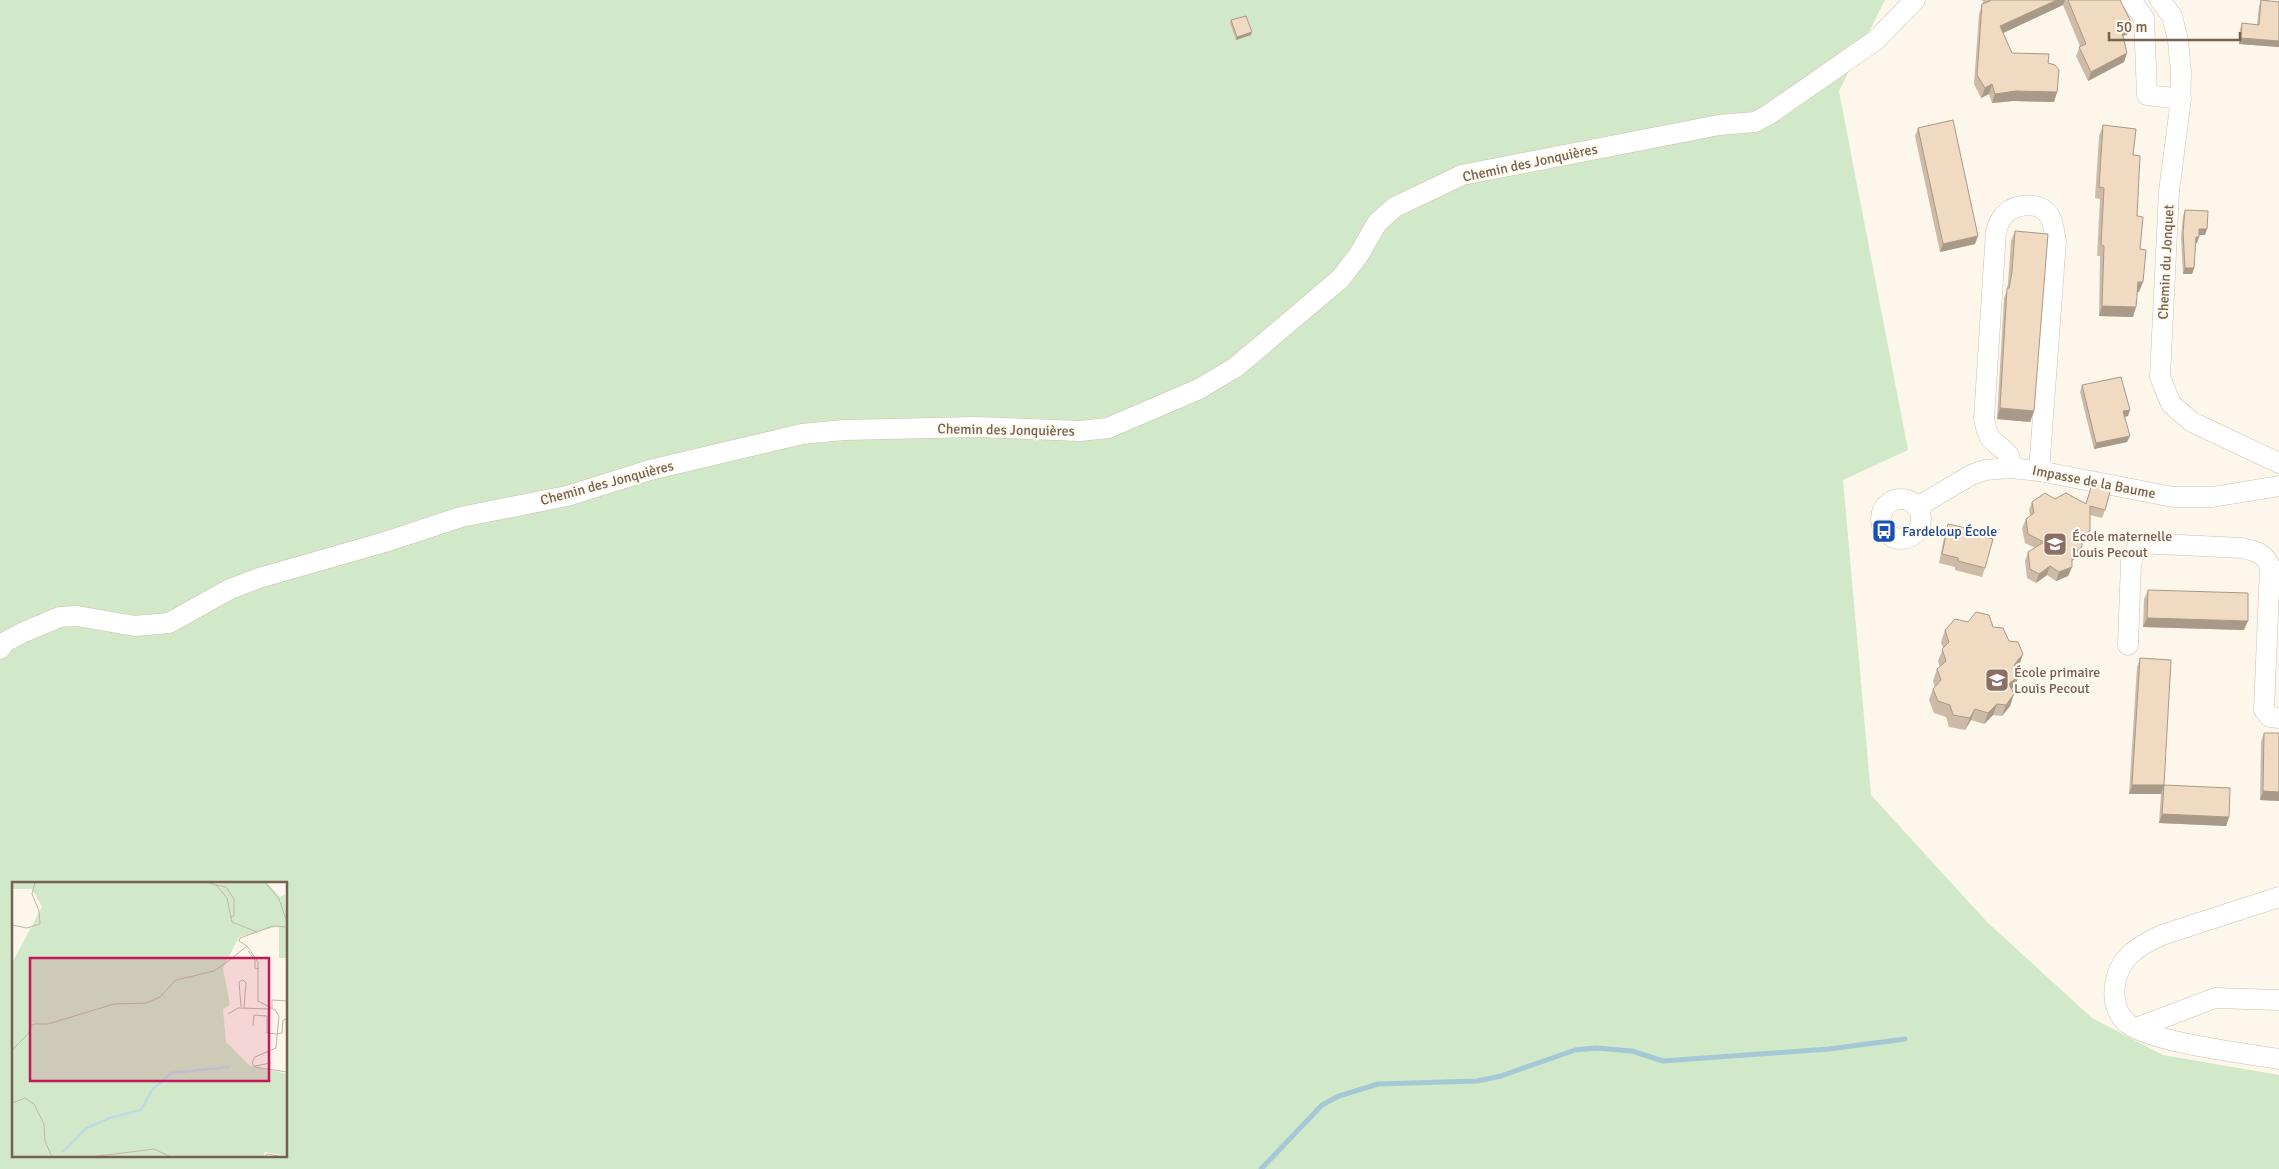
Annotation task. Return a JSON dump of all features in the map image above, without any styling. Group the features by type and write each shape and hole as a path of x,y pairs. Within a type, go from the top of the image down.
{"street":[{"name":"Chemin des Jonquières","path":"0,648 5,642 24,632 60,617 77,616 135,626 169,623 230,589 259,578 385,542 461,517 568,496 650,470 802,434 844,430 976,427 1080,431 1108,428 1199,389 1236,367 1340,279 1358,256 1376,223 1395,207 1462,175 1719,125 1755,122 1876,40 1915,0"},
{"path":"2131,0 2144,18 2147,95 2180,99"},
{"name":"Chemin du Jonquet","path":"2160,0 2172,16 2178,40 2181,72 2180,99 2169,191 2160,377 2171,404 2192,422 2279,463"},
{"path":"2011,468 2008,453 1991,439 1984,419 1996,231 2003,215 2014,207 2031,205 2043,209 2050,217 2056,240 2039,471"},
{"name":"Impasse de la Baume","path":"1917,507 1971,475 1985,470 2011,468 2039,471 2173,497 2212,497 2279,486"},
{"path":"2128,645 2132,562 2138,543 2242,548 2257,551 2265,556 2270,566 2264,710 2270,717 2279,718"},
{"path":"2279,898 2162,935 2131,952 2123,961 2118,973 2115,999 2117,1011 2128,1023 2147,1034 2180,1042 2279,1059"},
{"path":"2136,1028 2215,998 2279,1000"}],"green space":[{"path":"0,0 1885,0 1839,91 1908,450 1843,480 1871,795 1987,922 2092,1018 2163,1055 2279,1075 2279,1169 0,1169"}],"building":[{"path":"1990,0 2057,0 2000,26 2012,53 2049,54 2048,63 2055,65 2059,70 2057,92 2016,91 1995,94 1992,84 1985,88 1977,75 1982,4"},
{"path":"2068,0 2120,0 2132,24 2121,28 2127,53 2091,72 2079,47 2086,44"},
{"path":"2261,0 2279,2 2279,41 2241,38 2242,23 2259,25"},
{"path":"1246,16 1252,32 1237,37 1231,20"},
{"path":"1953,120 1978,236 1943,244 1918,128"},
{"path":"2103,125 2136,129 2133,155 2140,156 2137,216 2143,217 2140,249 2146,250 2143,282 2138,282 2136,307 2102,306 2104,246 2101,245 2104,188 2099,187"},
{"path":"2185,210 2208,211 2207,229 2199,229 2199,237 2196,237 2194,268 2185,268 2183,232"},
{"path":"2015,231 2048,234 2034,411 2000,408 2007,288 2009,288 2012,272"},
{"path":"2121,377 2130,410 2123,411 2130,436 2096,443 2082,385"},
{"path":"2092,484 2111,488 2105,510 2090,506 2090,531 2082,535 2082,547 2072,554 2072,567 2059,572 2050,566 2039,574 2030,569 2028,552 2044,542 2028,534 2026,519 2034,513 2032,502 2045,493 2055,499 2066,493 2086,504"},
{"path":"1948,524 1975,530 1975,534 1993,539 1985,568 1958,561 1958,558 1942,554"},
{"path":"2148,590 2248,593 2248,621 2147,618"},
{"path":"1976,612 1989,615 1993,627 2003,628 2009,641 2018,642 2023,654 2014,665 2019,675 2009,684 2014,694 2006,705 1997,704 1988,713 1975,709 1970,718 1953,715 1950,705 1938,701 1933,689 1941,680 1937,669 1946,661 1942,649 1949,642 1945,630 1955,619 1968,622"},
{"path":"2140,658 2171,660 2164,785 2132,785"},
{"path":"2264,733 2279,733 2279,792 2263,791"},
{"path":"2164,785 2230,788 2229,817 2162,814"}],"waterway":[{"path":"1261,1169 1322,1105 1339,1096 1378,1084 1477,1081 1501,1076 1575,1050 1596,1048 1632,1051 1663,1061 1829,1049 1905,1039"}],"place":[{"name":"Fardeloup École","path":"1884,531"},
{"name":"École maternelle Louis Pecout","path":"2055,544"},
{"name":"École primaire Louis Pecout","path":"1997,680"}]}
